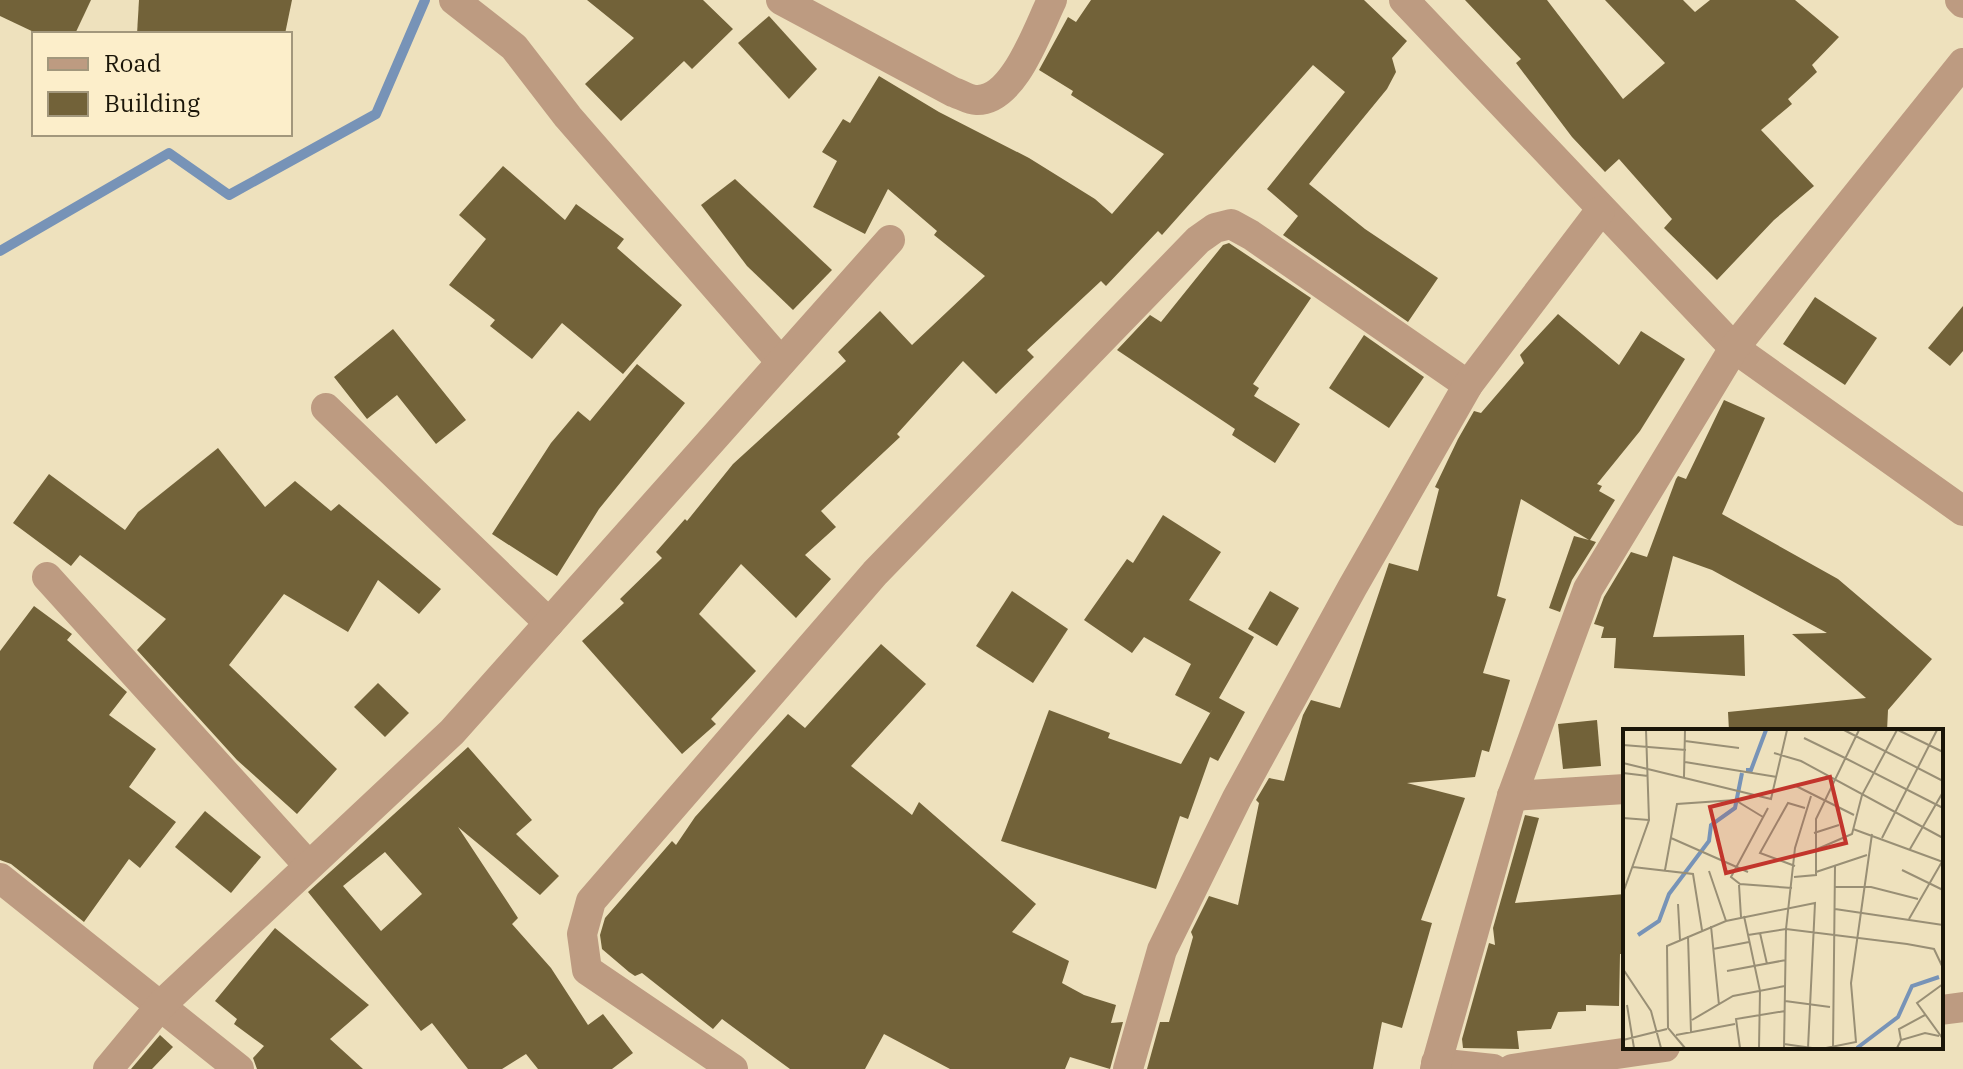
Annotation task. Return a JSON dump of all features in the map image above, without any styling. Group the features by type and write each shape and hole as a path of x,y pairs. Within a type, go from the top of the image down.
{"street":[{"path":"454,0 514,47 568,117 781,362"},
{"path":"781,0 953,92 976,100 997,95 1012,81 1052,0"},
{"path":"1404,0 1600,211 1734,348 1963,511"},
{"path":"1493,1069 1436,1066 1512,796 1588,589 1734,348 1963,63"},
{"path":"1128,1069 1162,950 1237,798 1468,385 1600,211"},
{"path":"733,1069 587,970 582,934 591,901 875,573 1198,240 1215,228 1231,224 1241,229 1468,385"},
{"path":"108,1069 162,1004 452,732 890,240"},
{"path":"326,408 549,623"},
{"path":"47,577 308,865"},
{"path":"1512,796 1623,789"},
{"path":"0,878 162,1004 239,1069"},
{"path":"1943,1010 1963,1007"},
{"path":"1512,1069 1651,1049"}],"building":[{"path":"0,0 91,0 76,32 34,32 0,16"},
{"path":"139,0 292,0 285,32 137,32"},
{"path":"587,0 703,0 733,29 692,69 684,61 621,121 585,84 634,38"},
{"path":"1091,0 1364,0 1407,41 1392,58 1396,72 1387,89 1309,184 1365,229 1438,278 1408,322 1283,235 1298,216 1267,189 1345,92 1313,65 1162,235 1158,231 1106,286 1101,281 1027,350 1034,357 996,394 963,361 897,434 900,437 821,511 836,527 805,555 831,579 796,618 741,564 699,614 756,671 711,719 716,724 682,754 582,641 624,603 620,599 662,558 656,552 685,519 687,521 733,464 846,361 838,352 880,311 912,345 985,276 934,235 937,231 888,189 865,234 813,207 837,161 822,152 843,119 850,123 879,76 939,112 1029,158 1095,199 1112,214 1164,154 1071,95 1073,91 1039,70 1068,17 1076,22"},
{"path":"1465,0 1547,0 1623,99 1665,63 1605,0 1683,0 1695,12 1710,0 1795,0 1839,37 1812,65 1817,72 1788,99 1792,104 1761,130 1814,186 1774,220 1717,280 1664,228 1672,219 1619,159 1605,172 1572,137 1516,63 1521,59"},
{"path":"769,16 817,69 789,99 738,43"},
{"path":"503,166 565,220 576,204 624,239 617,248 682,305 623,374 562,323 532,359 490,326 495,320 449,285 486,239 459,215"},
{"path":"735,179 832,270 793,310 747,266 701,205"},
{"path":"1229,243 1311,298 1253,384 1259,388 1254,396 1300,424 1275,463 1232,435 1235,429 1117,350 1150,315 1161,322 1223,245"},
{"path":"1815,297 1877,338 1845,385 1783,344"},
{"path":"1963,306 1963,351 1950,366 1928,348"},
{"path":"1558,314 1619,365 1641,331 1685,359 1640,431 1597,484 1602,486 1599,491 1615,500 1590,540 1596,542 1572,580 1560,612 1549,608 1574,536 1589,540 1521,499 1497,596 1506,599 1483,673 1510,680 1489,752 1482,750 1475,777 1407,783 1465,798 1421,920 1432,923 1402,1028 1382,1022 1373,1069 1147,1069 1160,1022 1169,1022 1193,937 1191,932 1209,896 1238,905 1259,803 1256,800 1269,778 1284,781 1303,715 1311,700 1340,708 1389,563 1418,571 1439,489 1435,487 1458,439 1474,411 1481,413 1524,363 1520,355"},
{"path":"393,329 466,420 436,444 397,395 367,419 334,377"},
{"path":"1364,335 1424,377 1389,428 1329,388"},
{"path":"637,364 685,403 599,509 557,576 492,534 551,443 578,411 590,421"},
{"path":"1724,400 1765,418 1722,514 1838,579 1932,659 1888,710 1887,729 1729,729 1728,712 1866,698 1792,634 1827,633 1712,570 1673,556 1653,637 1744,635 1745,676 1614,668 1616,638 1601,638 1604,627 1594,624 1604,597 1631,552 1647,557 1676,479 1678,476 1686,479"},
{"path":"218,448 265,507 295,481 331,511 339,504 441,589 419,614 378,580 348,632 284,594 229,665 337,769 297,814 237,760 137,650 166,619 80,555 71,566 13,523 49,474 125,530 138,512"},
{"path":"1163,515 1221,552 1189,600 1254,637 1219,698 1245,712 1218,761 1210,757 1188,819 1180,816 1156,889 1001,841 1049,710 1110,733 1108,738 1181,764 1213,708 1210,713 1175,695 1191,664 1144,637 1132,653 1084,620 1127,559 1133,563"},
{"path":"1012,591 1068,629 1033,683 976,646"},
{"path":"1270,591 1299,608 1277,646 1248,629"},
{"path":"34,606 72,634 67,640 127,692 109,715 156,749 129,787 176,822 140,868 129,859 84,922 11,864 0,860 0,651"},
{"path":"881,644 926,684 851,766 912,815 919,802 1036,904 1012,932 1069,961 1062,983 1084,995 1116,1005 1111,1023 1123,1022 1110,1069 1070,1057 1065,1069 950,1069 884,1034 865,1069 790,1069 722,1019 713,1029 642,973 635,976 602,949 600,935 605,918 672,841 676,845 695,817 788,714 805,728"},
{"path":"378,683 409,713 385,737 354,707"},
{"path":"1597,720 1601,766 1563,769 1558,724"},
{"path":"468,747 532,820 516,834 559,876 540,895 458,827 518,918 512,924 551,968 588,1025 603,1014 633,1053 612,1069 538,1069 526,1054 502,1069 468,1069 432,1023 421,1031 308,892","holes":["385,852 422,894 381,931 343,886"]},
{"path":"205,811 261,857 231,893 175,847"},
{"path":"1525,815 1539,818 1515,903 1623,894 1619,1006 1586,1005 1586,1011 1558,1012 1551,1029 1517,1031 1519,1049 1463,1048 1462,1039 1489,943 1495,945 1493,928"},
{"path":"275,928 369,1005 330,1039 363,1069 257,1069 253,1058 264,1046 234,1024 237,1019 215,1001"},
{"path":"160,1035 173,1047 152,1069 131,1069"}],"waterway":[{"path":"0,251 169,153 229,195 376,114 425,0"}]}
